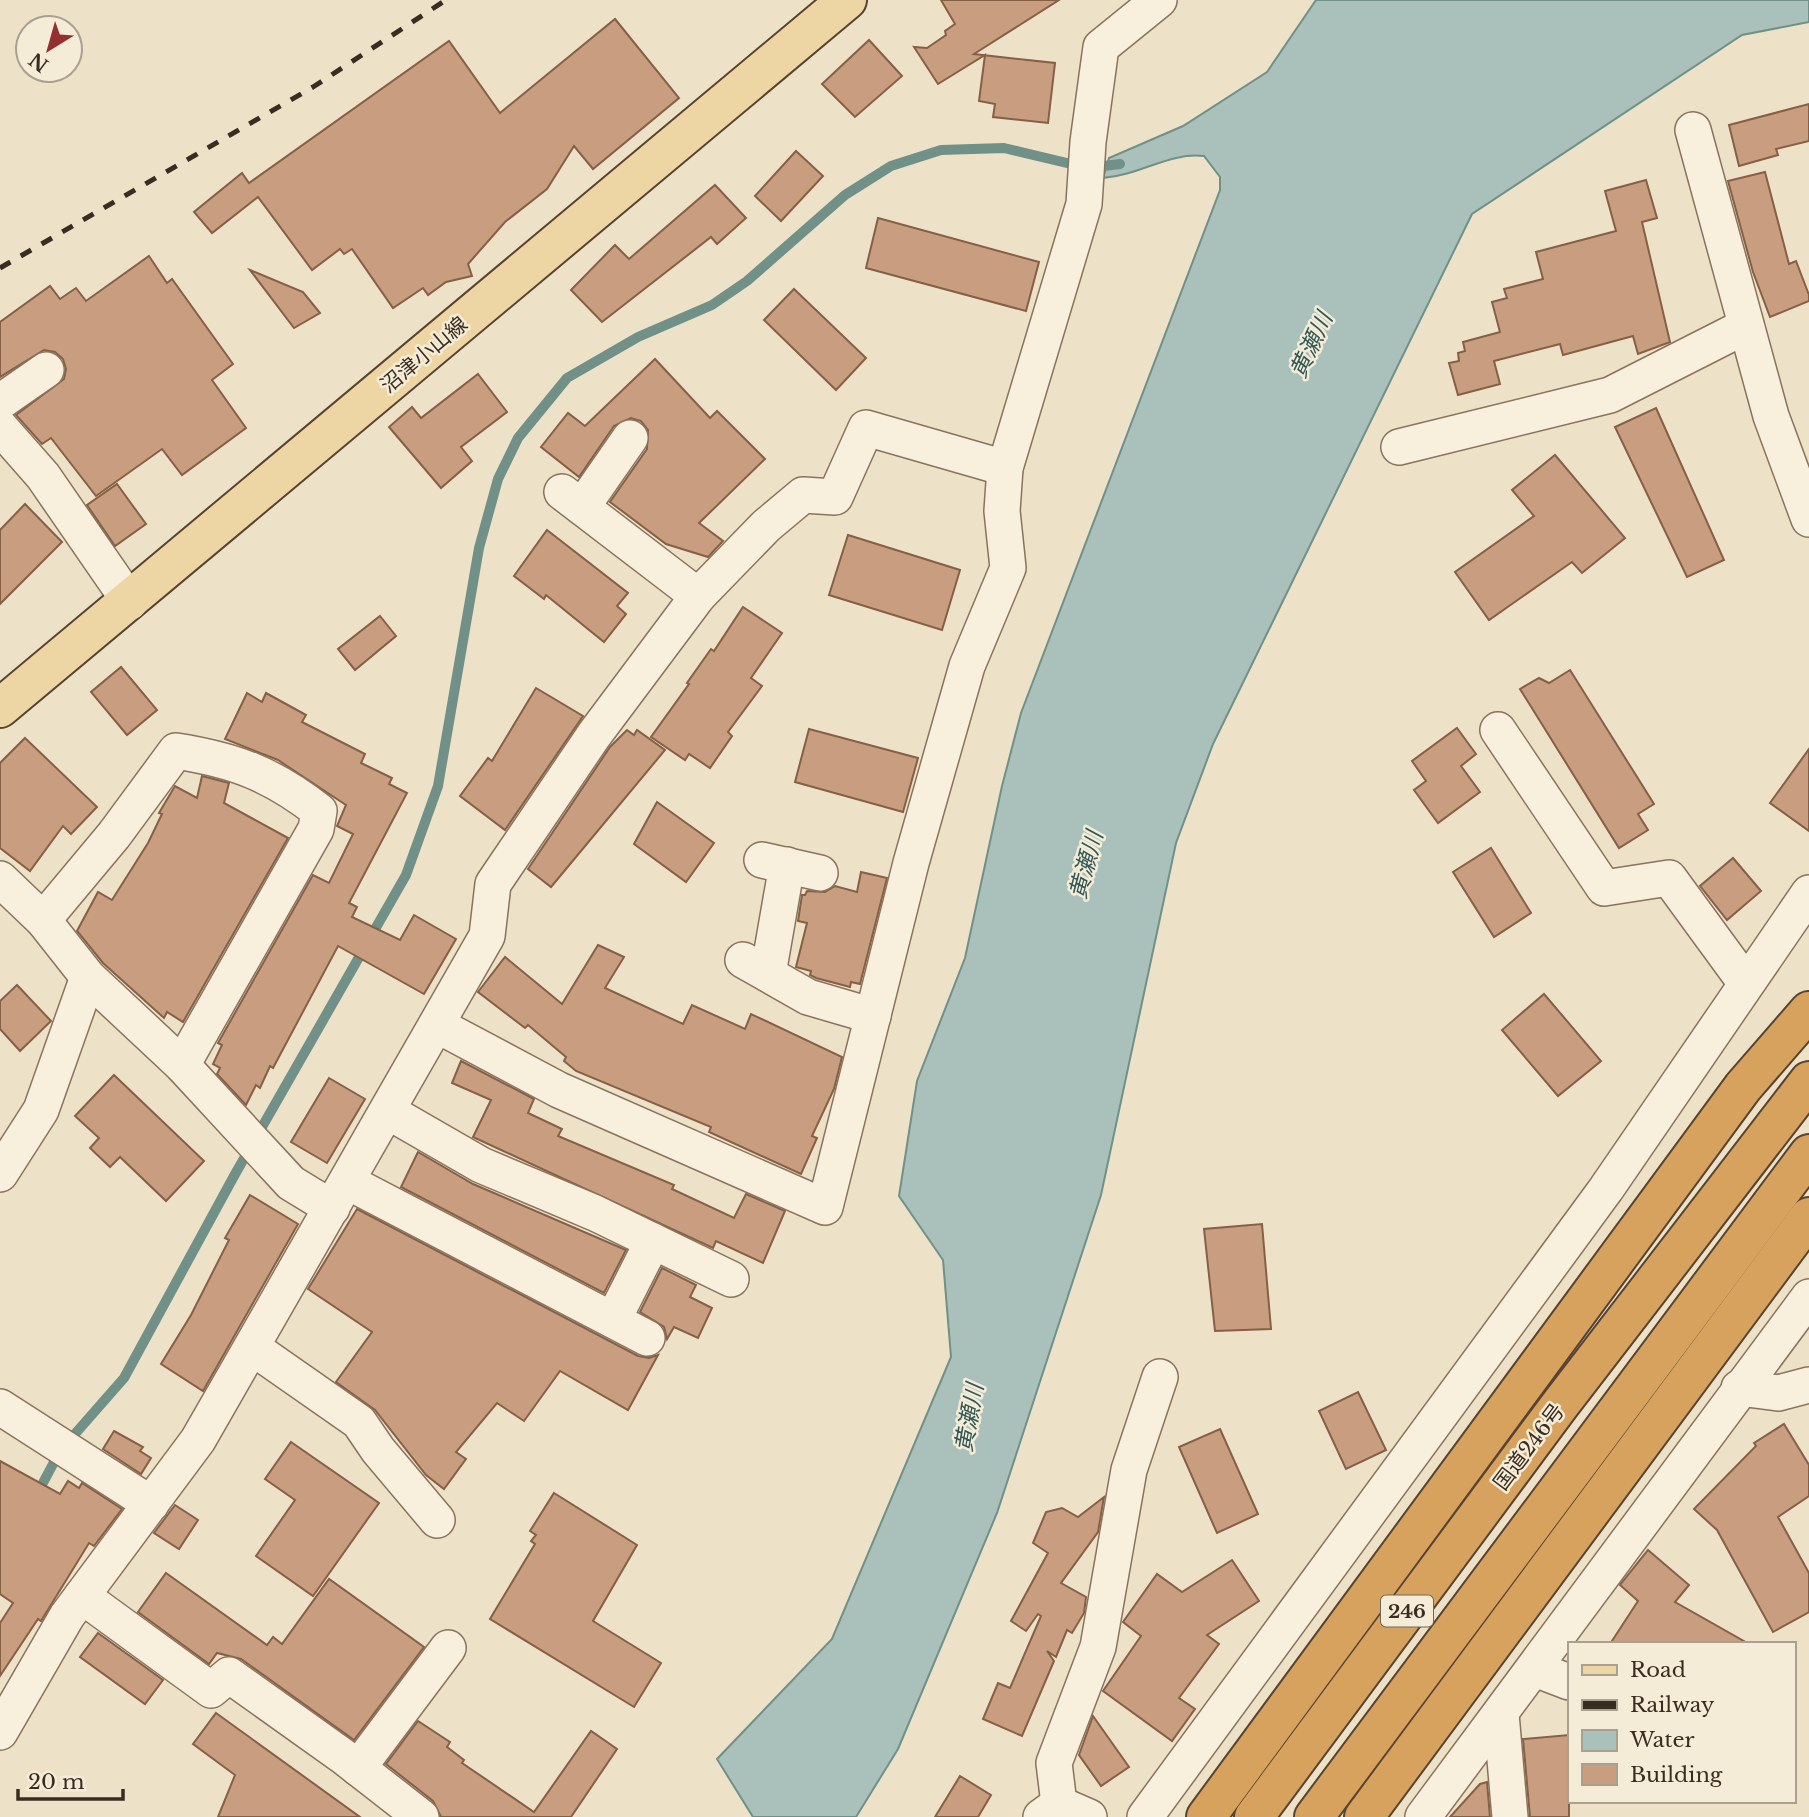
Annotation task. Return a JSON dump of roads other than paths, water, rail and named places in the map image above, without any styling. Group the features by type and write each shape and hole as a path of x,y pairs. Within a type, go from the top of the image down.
{"highway":[{"path":"1206,1817 1743,1087 1809,1011"},
{"name":"国道246号","path":"1254,1817 1559,1406 1809,1081"},
{"name":"246","path":"1314,1817 1809,1154"},
{"path":"1364,1817 1809,1217"}],"main road":[{"name":"沼津小山線","path":"0,708 847,0"}],"street":[{"path":"437,1025 559,1090 825,1207 911,863 967,666 1008,568 1002,511 1005,468 1084,204 1087,142 1101,47 1159,0"},
{"path":"1693,130 1771,416 1809,519"},
{"path":"1399,447 1611,395 1746,326"},
{"path":"0,402 46,370"},
{"path":"0,427 43,477 130,601"},
{"path":"0,1732 82,1596 198,1440 253,1348 487,936 493,884 594,734 698,596 766,526 803,495 835,497 866,428 1005,468"},
{"path":"631,439 572,500 698,596"},
{"path":"1498,730 1604,888 1670,878 1745,982"},
{"path":"43,920 114,835 176,751 219,757 253,768 293,791 319,811 316,830 182,1065"},
{"path":"789,866 755,967 808,997 873,1016"},
{"path":"0,879 43,920 88,977 182,1065 291,1183 340,1195 647,1338"},
{"path":"1145,1817 1606,1189 1707,1045 1745,982 1809,893"},
{"path":"0,1174 41,1110 88,977"},
{"path":"388,1112 481,1165 653,1241 731,1279"},
{"path":"613,1320 653,1241"},
{"path":"1423,1817 1535,1669 1738,1388 1809,1297"},
{"path":"253,1348 359,1422 377,1450 438,1520"},
{"path":"1063,1813 1054,1763 1097,1647 1129,1470 1160,1377"},
{"path":"1738,1388 1778,1393 1809,1385"},
{"path":"0,1407 151,1504"},
{"path":"82,1596 211,1690 229,1675 421,1817"},
{"path":"358,1768 448,1648"},
{"path":"1535,1669 1568,1682"},
{"path":"1501,1714 1510,1817"}],"water":[{"name":"黄瀬川","path":"1316,0 1809,0 1809,22 1742,35 1472,214 1213,744 1176,843 1101,1195 997,1513 898,1749 856,1817 753,1817 717,1759 832,1639 951,1357 943,1260 899,1196 917,1081 965,958 1002,786 1021,713 1220,190 1220,177 1204,156 1179,157 1130,173 1103,178 1109,158 1183,126 1267,72"}],"waterway":[{"path":"37,1494 60,1451 124,1378 234,1176 406,875 438,786 479,548 498,479 518,438 567,378 638,337 712,305 747,281 845,195 891,166 941,150 1004,148 1088,168 1120,164"}],"railway":[{"path":"0,268 313,87 446,0"}]}
